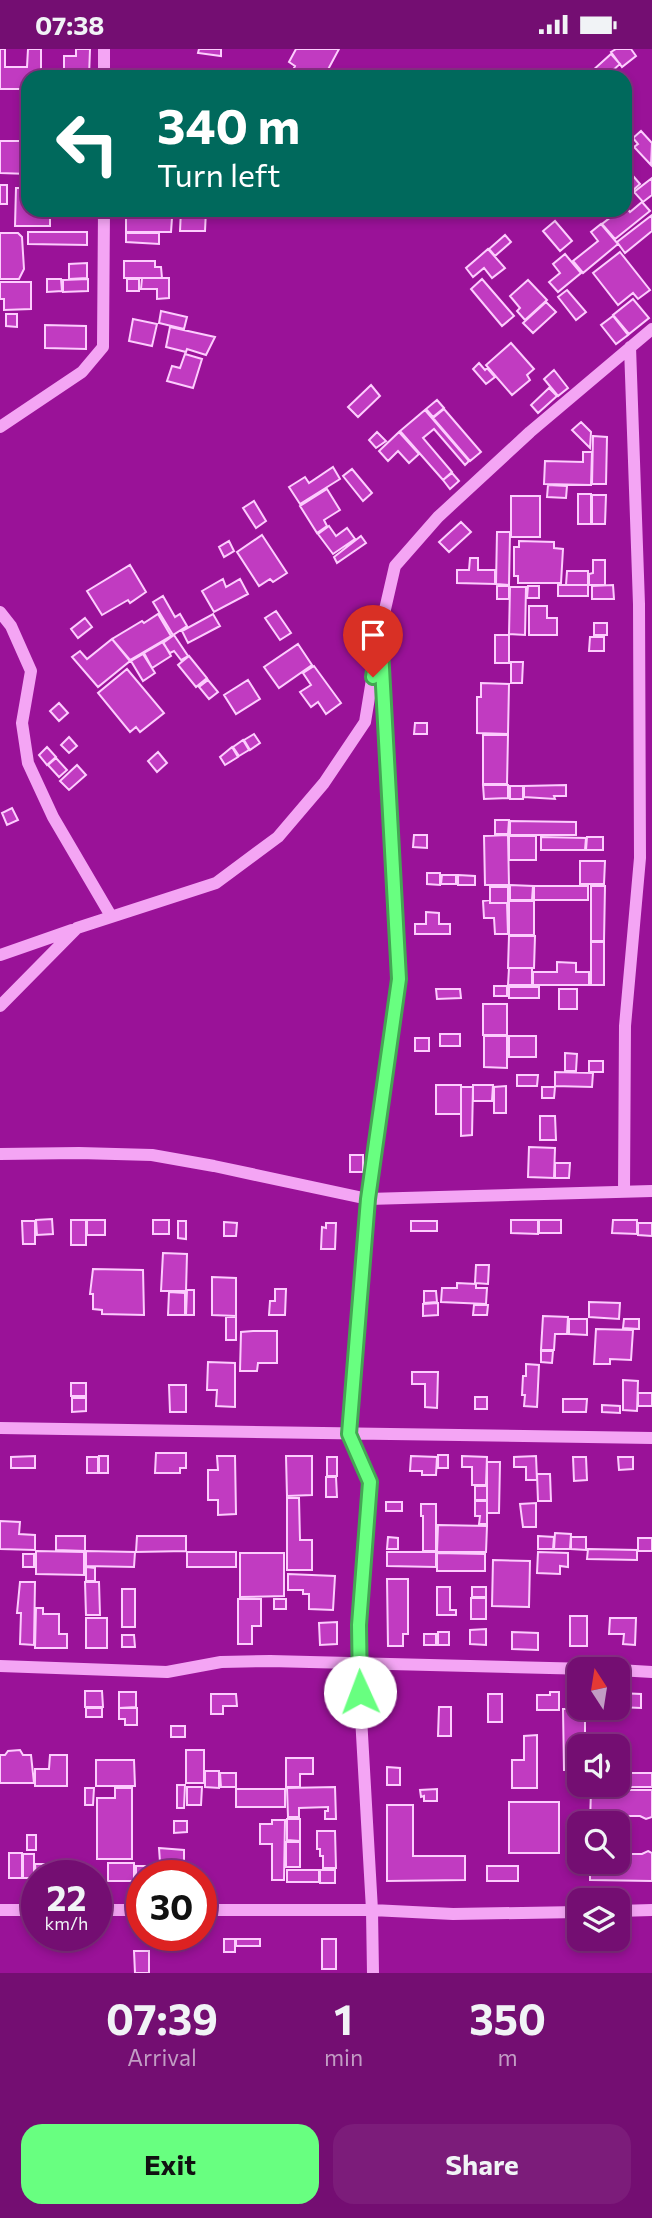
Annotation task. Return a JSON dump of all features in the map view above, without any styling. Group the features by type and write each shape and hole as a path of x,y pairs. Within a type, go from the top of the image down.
{"street":[{"path":"104,49 104,70"},
{"path":"0,427 82,372 103,347 103,217"},
{"path":"0,955 216,883 278,837 324,783 365,722 380,631 395,566 438,517 530,432 652,329"},
{"path":"624,1191 625,1026 646,858 630,347"},
{"path":"0,612 11,626 32,671 22,723 29,764 54,817 111,916"},
{"path":"373,1973 358,1664 370,1482 349,1434 368,1199 399,979 380,631"},
{"path":"0,1006 77,928"},
{"path":"0,1154 152,1155 214,1165 368,1199 652,1191"},
{"path":"0,1428 652,1439"},
{"path":"0,1667 167,1672 221,1662 270,1661 567,1668"},
{"path":"630,1671 652,1672"},
{"path":"0,1910 21,1910"},
{"path":"217,1910 372,1910 453,1914 567,1912"},
{"path":"630,1911 652,1910"}],"building":[{"path":"0,49 5,49 5,67 27,67 28,49 41,49 41,70 21,70 21,89 0,89"},
{"path":"76,49 90,49 89,70 64,70 64,56 76,56"},
{"path":"199,49 221,49 221,56 198,53"},
{"path":"296,49 339,49 328,70 293,70 295,66 289,62"},
{"path":"616,49 631,49 636,56 622,67 611,52"},
{"path":"611,54 620,64 613,70 593,70"},
{"path":"641,131 652,143 651,165 634,147 638,144 633,138"},
{"path":"0,141 21,141 21,174 0,173"},
{"path":"632,175 640,184 632,191"},
{"path":"652,178 652,195 643,202 634,192"},
{"path":"0,185 7,185 7,204 0,204"},
{"path":"16,188 21,188 21,217 50,217 50,226 15,226"},
{"path":"642,202 650,211 615,239 602,224 611,217 632,217 632,210"},
{"path":"652,215 652,231 625,253 617,242"},
{"path":"126,217 172,218 171,232 126,232"},
{"path":"181,217 206,217 205,231 180,231"},
{"path":"555,221 572,241 560,251 543,231"},
{"path":"601,224 618,244 583,273 573,261 598,241 591,232"},
{"path":"28,232 87,232 87,245 28,244"},
{"path":"0,233 18,233 22,237 24,269 19,279 0,279"},
{"path":"126,233 159,233 159,244 126,242"},
{"path":"505,235 511,242 495,256 489,249"},
{"path":"488,249 505,268 492,278 484,268 473,277 466,268"},
{"path":"620,252 650,290 638,299 633,293 618,305 593,273"},
{"path":"565,254 581,273 558,292 549,282 560,273 553,264"},
{"path":"124,261 155,261 155,267 161,267 162,278 124,278"},
{"path":"87,263 87,278 69,279 69,264"},
{"path":"142,278 169,278 169,298 157,299 157,289 141,289"},
{"path":"47,279 61,279 62,291 47,292"},
{"path":"88,279 88,291 63,292 63,280"},
{"path":"127,279 139,279 139,291 127,291"},
{"path":"482,279 514,316 502,326 471,289"},
{"path":"528,280 547,300 525,320 517,311 520,308 510,296"},
{"path":"0,282 31,282 31,309 4,310 4,299 0,299"},
{"path":"567,290 586,312 576,320 558,297"},
{"path":"633,299 649,318 629,334 613,315"},
{"path":"546,302 556,312 533,333 523,323"},
{"path":"161,311 187,317 184,329 159,323"},
{"path":"6,314 17,314 17,327 6,326"},
{"path":"613,316 628,335 616,344 601,325"},
{"path":"133,319 157,324 152,346 129,341"},
{"path":"45,325 86,326 86,349 45,348"},
{"path":"170,327 215,337 206,355 187,349 186,352 166,347"},
{"path":"511,343 534,369 527,375 530,380 512,395 486,365"},
{"path":"185,354 202,359 193,388 167,381 172,366 180,368"},
{"path":"479,363 495,377 486,384 473,369"},
{"path":"554,370 568,388 558,396 544,379"},
{"path":"371,385 380,396 358,417 348,407"},
{"path":"549,388 557,396 538,413 531,405"},
{"path":"437,400 444,408 433,417 426,409"},
{"path":"444,409 481,452 470,461 433,418"},
{"path":"425,410 469,461 465,465 434,429 423,438 452,472 443,480 400,431"},
{"path":"581,422 591,432 590,448 572,430"},
{"path":"377,432 386,441 376,448 369,440"},
{"path":"399,432 419,454 409,463 398,451 388,461 379,451"},
{"path":"593,436 607,437 606,484 592,484"},
{"path":"583,452 592,452 591,485 544,484 545,461 583,462"},
{"path":"333,467 340,479 300,504 289,487 305,477 309,483"},
{"path":"352,469 372,493 363,501 343,476"},
{"path":"452,473 459,481 450,489 443,480"},
{"path":"548,485 567,486 566,498 547,497"},
{"path":"327,489 340,510 324,520 327,526 317,533 300,506"},
{"path":"578,494 591,494 591,524 578,524"},
{"path":"592,495 606,495 605,524 592,524"},
{"path":"511,496 540,496 540,537 511,537"},
{"path":"254,501 266,521 256,528 243,508"},
{"path":"461,522 471,532 449,552 439,542"},
{"path":"329,526 336,536 347,528 355,539 333,554 318,534"},
{"path":"497,532 510,532 509,585 496,584"},
{"path":"262,535 287,573 273,582 270,579 259,586 237,552"},
{"path":"361,536 366,543 337,563 334,557"},
{"path":"229,541 234,551 224,557 219,547"},
{"path":"519,541 554,542 554,548 563,549 561,583 518,583 518,576 514,576 514,547 519,547"},
{"path":"470,558 478,558 478,570 495,570 495,584 457,583 457,570 469,570"},
{"path":"593,560 605,560 605,585 589,585"},
{"path":"130,565 146,592 130,603 128,600 102,615 87,591"},
{"path":"567,571 588,571 588,585 566,585"},
{"path":"223,579 226,587 240,579 248,594 214,612 202,591"},
{"path":"558,585 588,585 588,596 558,596"},
{"path":"613,585 614,599 592,599 592,586"},
{"path":"497,586 509,586 509,599 497,599"},
{"path":"528,586 539,586 539,598 527,598"},
{"path":"510,587 526,587 525,635 509,634"},
{"path":"163,596 175,617 180,614 187,626 173,635 153,602"},
{"path":"529,606 547,606 547,618 557,618 557,635 529,635"},
{"path":"276,611 291,633 280,640 265,618"},
{"path":"158,614 171,636 130,660 112,639"},
{"path":"213,614 220,626 188,643 182,631"},
{"path":"85,618 92,627 78,638 71,629"},
{"path":"594,623 607,623 607,635 594,635"},
{"path":"174,635 188,656 181,660 174,651 170,653 163,643"},
{"path":"495,635 509,635 509,663 495,663"},
{"path":"590,637 604,637 604,651 589,651"},
{"path":"112,639 130,661 98,687 72,657 80,651 87,659"},
{"path":"163,642 171,656 152,668 144,653"},
{"path":"298,644 312,665 279,688 264,667"},
{"path":"143,654 155,673 143,681 131,661"},
{"path":"189,656 207,678 196,687 178,665"},
{"path":"511,662 523,662 522,683 511,683"},
{"path":"314,666 341,703 326,714 318,702 311,707 300,692 311,685 303,673"},
{"path":"127,669 164,713 140,732 136,727 130,732 98,693"},
{"path":"208,680 218,692 209,699 199,687"},
{"path":"248,680 260,699 236,714 224,695"},
{"path":"481,683 509,684 508,734 477,733 477,697 481,697"},
{"path":"59,703 68,713 59,721 50,711"},
{"path":"415,723 427,723 427,734 414,734"},
{"path":"254,734 260,743 250,750 244,740"},
{"path":"483,735 508,735 507,784 483,784"},
{"path":"69,737 77,746 69,753 61,745"},
{"path":"243,740 249,750 239,756 233,747"},
{"path":"47,747 56,757 47,765 39,755"},
{"path":"232,747 238,757 225,765 220,757"},
{"path":"158,752 167,763 157,772 148,761"},
{"path":"56,758 67,770 59,777 48,765"},
{"path":"77,765 86,775 69,790 60,781"},
{"path":"483,785 508,785 508,798 484,799"},
{"path":"566,785 566,796 554,796 555,799 524,797 524,786"},
{"path":"510,786 523,786 523,799 510,799"},
{"path":"12,808 18,820 7,825 2,813"},
{"path":"495,820 509,820 508,834 495,834"},
{"path":"510,821 576,822 576,835 510,835"},
{"path":"414,835 427,835 427,848 413,847"},
{"path":"508,835 509,885 485,885 484,836"},
{"path":"509,836 536,836 536,860 509,860"},
{"path":"541,837 586,838 585,850 541,850"},
{"path":"587,837 603,837 603,850 586,850"},
{"path":"580,861 605,861 604,884 580,884"},
{"path":"427,873 440,873 440,885 427,884"},
{"path":"442,875 456,875 456,884 441,884"},
{"path":"458,875 475,876 475,885 458,885"},
{"path":"510,885 533,886 532,900 510,900"},
{"path":"534,886 588,886 588,900 534,900"},
{"path":"591,886 605,886 604,941 591,941"},
{"path":"490,887 508,887 508,903 490,903"},
{"path":"490,900 490,903 507,903 508,934 495,934 494,918 484,918 483,901"},
{"path":"509,901 534,901 534,935 509,935"},
{"path":"426,912 439,913 439,924 450,924 450,934 415,934 415,924 426,924"},
{"path":"509,936 535,936 534,968 508,968"},
{"path":"591,942 604,942 604,985 591,985"},
{"path":"557,962 576,963 576,972 589,972 589,985 533,985 533,972 557,972"},
{"path":"509,968 532,968 532,985 508,985"},
{"path":"494,986 507,986 507,996 494,996"},
{"path":"509,987 539,987 539,998 509,998"},
{"path":"436,989 460,989 461,998 437,999"},
{"path":"559,989 577,989 577,1009 559,1009"},
{"path":"483,1004 507,1004 507,1035 483,1035"},
{"path":"440,1034 460,1034 460,1046 440,1046"},
{"path":"484,1036 507,1036 507,1068 484,1067"},
{"path":"509,1036 536,1036 536,1057 509,1057"},
{"path":"415,1038 429,1038 429,1051 415,1051"},
{"path":"565,1053 577,1054 576,1071 565,1071"},
{"path":"589,1061 603,1061 603,1072 589,1072"},
{"path":"555,1072 593,1073 592,1087 555,1086"},
{"path":"517,1075 538,1075 537,1086 517,1086"},
{"path":"436,1085 461,1085 461,1114 436,1114"},
{"path":"473,1085 493,1085 492,1101 473,1101"},
{"path":"506,1086 506,1113 494,1113 494,1087"},
{"path":"461,1087 473,1087 472,1135 461,1136"},
{"path":"542,1087 555,1087 554,1098 542,1098"},
{"path":"540,1116 555,1116 556,1140 540,1140"},
{"path":"529,1147 555,1148 554,1178 528,1177"},
{"path":"350,1155 363,1155 363,1172 350,1172"},
{"path":"555,1163 570,1163 569,1178 555,1178"},
{"path":"52,1219 53,1234 37,1235 36,1220"},
{"path":"71,1220 86,1220 86,1245 71,1245"},
{"path":"87,1220 105,1220 105,1235 87,1235"},
{"path":"153,1220 169,1220 169,1234 153,1234"},
{"path":"511,1220 538,1220 538,1234 511,1233"},
{"path":"539,1220 561,1220 561,1233 539,1233"},
{"path":"613,1220 637,1220 637,1234 612,1233"},
{"path":"22,1221 35,1221 35,1244 23,1244"},
{"path":"178,1221 186,1221 186,1239 178,1238"},
{"path":"411,1221 437,1221 437,1231 411,1231"},
{"path":"224,1222 237,1223 236,1236 224,1236"},
{"path":"326,1223 336,1223 335,1249 321,1249 322,1227 326,1228"},
{"path":"638,1223 652,1223 652,1236 638,1235"},
{"path":"163,1253 187,1254 186,1291 161,1291"},
{"path":"476,1265 489,1265 488,1284 475,1283"},
{"path":"93,1269 143,1270 144,1315 102,1314 102,1310 93,1309 93,1294 90,1294"},
{"path":"212,1277 236,1278 236,1316 212,1315"},
{"path":"457,1283 476,1284 476,1288 487,1288 486,1304 441,1302 442,1288 457,1288"},
{"path":"275,1289 286,1289 285,1315 269,1315 270,1301 275,1301"},
{"path":"187,1290 194,1290 194,1315 186,1315"},
{"path":"424,1291 436,1291 437,1302 424,1303"},
{"path":"169,1292 185,1293 185,1315 168,1315"},
{"path":"589,1302 620,1303 619,1319 589,1317"},
{"path":"438,1303 438,1315 423,1316 423,1304"},
{"path":"474,1305 488,1305 487,1315 473,1315"},
{"path":"543,1316 568,1317 567,1334 555,1334 554,1350 541,1350"},
{"path":"226,1317 236,1317 236,1340 226,1340"},
{"path":"569,1319 587,1319 587,1335 569,1334"},
{"path":"624,1319 639,1319 639,1329 623,1328"},
{"path":"596,1329 633,1330 631,1360 610,1359 610,1364 594,1364"},
{"path":"277,1331 277,1363 258,1363 257,1371 240,1371 241,1332"},
{"path":"541,1351 553,1351 552,1363 541,1362"},
{"path":"208,1362 235,1363 235,1407 216,1406 217,1390 207,1390"},
{"path":"526,1364 539,1365 537,1407 524,1406 525,1395 522,1395"},
{"path":"412,1372 438,1372 437,1408 425,1407 425,1384 412,1384"},
{"path":"623,1380 638,1381 637,1411 623,1410"},
{"path":"71,1383 86,1383 86,1396 71,1396"},
{"path":"169,1385 186,1385 186,1412 170,1412"},
{"path":"638,1393 652,1393 652,1406 638,1406"},
{"path":"475,1397 487,1397 487,1409 475,1409"},
{"path":"72,1398 86,1398 86,1411 72,1412"},
{"path":"563,1399 587,1399 586,1412 563,1412"},
{"path":"602,1405 620,1406 620,1413 602,1412"},
{"path":"156,1453 186,1453 186,1468 180,1468 180,1473 155,1473"},
{"path":"438,1455 448,1455 448,1468 438,1468"},
{"path":"35,1456 35,1468 11,1468 11,1457"},
{"path":"99,1456 108,1456 108,1473 99,1473"},
{"path":"217,1456 235,1456 236,1514 218,1515 218,1500 208,1500 208,1470 218,1470"},
{"path":"286,1456 312,1456 312,1495 287,1496"},
{"path":"411,1456 437,1457 436,1475 422,1475 422,1471 410,1471"},
{"path":"462,1456 487,1457 486,1485 472,1485 472,1467 462,1467"},
{"path":"536,1456 537,1480 526,1480 526,1467 514,1467 514,1457"},
{"path":"87,1457 98,1457 98,1473 87,1473"},
{"path":"327,1457 337,1457 337,1476 327,1476"},
{"path":"573,1457 586,1457 587,1480 574,1481"},
{"path":"618,1457 633,1457 633,1469 619,1470"},
{"path":"487,1462 500,1462 499,1513 487,1513"},
{"path":"537,1474 550,1474 551,1501 538,1501"},
{"path":"326,1477 336,1477 337,1497 326,1497"},
{"path":"475,1486 487,1486 487,1500 475,1500"},
{"path":"287,1498 299,1498 300,1540 312,1540 312,1570 287,1570"},
{"path":"475,1501 487,1501 487,1524 479,1524 480,1516 475,1516"},
{"path":"386,1502 402,1502 402,1511 386,1511"},
{"path":"536,1503 536,1527 523,1527 520,1504"},
{"path":"421,1504 436,1504 436,1551 423,1551"},
{"path":"0,1521 20,1522 19,1534 35,1535 35,1550 0,1549"},
{"path":"438,1525 487,1526 486,1552 437,1552"},
{"path":"555,1533 571,1534 570,1549 554,1549"},
{"path":"56,1536 85,1536 85,1551 56,1550"},
{"path":"137,1536 186,1536 186,1551 136,1552"},
{"path":"538,1536 554,1537 553,1549 538,1549"},
{"path":"388,1537 398,1538 398,1549 387,1549"},
{"path":"571,1537 586,1537 586,1550 571,1549"},
{"path":"638,1538 652,1538 652,1551 638,1551"},
{"path":"588,1549 637,1550 637,1560 587,1559"},
{"path":"36,1551 84,1552 84,1575 36,1574"},
{"path":"86,1551 135,1552 134,1567 86,1566"},
{"path":"187,1552 236,1552 236,1567 187,1567"},
{"path":"387,1552 436,1552 436,1567 387,1566"},
{"path":"538,1552 568,1553 568,1567 560,1566 560,1574 537,1573"},
{"path":"240,1553 284,1553 284,1596 240,1597"},
{"path":"437,1553 485,1554 485,1571 437,1571"},
{"path":"23,1554 34,1554 34,1567 23,1567"},
{"path":"493,1560 530,1561 529,1607 492,1606"},
{"path":"86,1567 95,1568 95,1581 86,1581"},
{"path":"288,1574 335,1576 333,1610 309,1609 309,1594 303,1594 303,1590 288,1590"},
{"path":"387,1579 408,1579 408,1634 403,1634 403,1646 388,1646"},
{"path":"20,1582 35,1582 34,1645 20,1644 21,1613 17,1613"},
{"path":"85,1582 99,1582 100,1615 86,1615"},
{"path":"437,1587 450,1587 450,1610 456,1610 456,1615 437,1615"},
{"path":"472,1587 486,1587 486,1597 472,1597"},
{"path":"122,1589 135,1589 135,1627 122,1627"},
{"path":"471,1598 486,1598 486,1619 471,1619"},
{"path":"238,1599 261,1599 261,1626 252,1626 252,1644 238,1644"},
{"path":"274,1599 286,1599 286,1609 274,1609"},
{"path":"36,1608 43,1608 43,1614 59,1614 59,1634 67,1634 67,1648 35,1648"},
{"path":"570,1616 587,1616 587,1646 570,1646"},
{"path":"86,1618 107,1618 107,1648 86,1648"},
{"path":"610,1618 636,1618 635,1645 623,1644 624,1634 609,1634"},
{"path":"337,1622 337,1644 320,1645 319,1623"},
{"path":"486,1629 486,1645 470,1644 470,1630"},
{"path":"438,1632 449,1632 449,1645 438,1645"},
{"path":"512,1632 538,1633 538,1650 512,1649"},
{"path":"424,1634 436,1634 436,1645 424,1645"},
{"path":"122,1635 134,1635 135,1647 122,1647"},
{"path":"85,1691 102,1691 103,1707 85,1707"},
{"path":"119,1692 136,1692 136,1707 119,1708"},
{"path":"550,1692 559,1692 559,1710 537,1710 537,1695 550,1695"},
{"path":"211,1694 236,1694 237,1706 223,1706 223,1714 211,1714"},
{"path":"488,1694 502,1694 502,1722 488,1722"},
{"path":"630,1694 641,1694 641,1708 630,1708"},
{"path":"439,1707 451,1707 451,1736 438,1736"},
{"path":"86,1708 102,1708 102,1717 86,1717"},
{"path":"119,1708 137,1708 137,1725 125,1725 125,1719 119,1719"},
{"path":"563,1709 567,1709 567,1720 585,1720 585,1734 567,1734 567,1770 564,1770"},
{"path":"171,1726 185,1726 185,1737 171,1737"},
{"path":"537,1735 537,1788 512,1788 512,1760 524,1760 524,1736"},
{"path":"20,1750 23,1755 31,1755 34,1783 0,1783 0,1755"},
{"path":"186,1750 204,1750 204,1783 186,1783"},
{"path":"50,1755 67,1755 67,1786 35,1786 35,1769 49,1769"},
{"path":"286,1758 313,1758 313,1774 300,1774 300,1787 286,1787"},
{"path":"96,1760 134,1760 135,1786 96,1786"},
{"path":"387,1767 400,1768 400,1785 387,1785"},
{"path":"205,1771 219,1771 219,1788 205,1787"},
{"path":"220,1773 236,1773 236,1787 221,1787"},
{"path":"630,1773 652,1773 652,1787 630,1787"},
{"path":"177,1785 185,1785 184,1808 177,1808"},
{"path":"187,1787 202,1787 201,1805 187,1805"},
{"path":"335,1787 336,1819 325,1819 328,1807 299,1808 299,1817 288,1817 287,1788"},
{"path":"85,1788 94,1788 93,1805 85,1805"},
{"path":"115,1788 132,1788 132,1859 97,1859 97,1798 115,1798"},
{"path":"236,1789 285,1789 285,1807 236,1807"},
{"path":"437,1789 437,1801 424,1801 424,1796 421,1797 420,1790"},
{"path":"630,1790 652,1790 652,1817 646,1819 630,1816 630,1811 590,1811 591,1797 630,1797"},
{"path":"509,1802 559,1802 559,1853 509,1853"},
{"path":"387,1805 413,1805 413,1856 465,1856 465,1880 387,1881"},
{"path":"287,1819 300,1819 300,1841 287,1840"},
{"path":"272,1820 285,1820 284,1880 272,1880 272,1844 260,1844 260,1824 272,1824"},
{"path":"174,1821 187,1821 187,1832 174,1833"},
{"path":"317,1831 335,1831 336,1868 323,1868 323,1856 320,1856 320,1849 317,1849"},
{"path":"27,1835 36,1835 36,1850 27,1850"},
{"path":"286,1842 300,1842 300,1867 286,1867"},
{"path":"159,1848 184,1850 184,1860 160,1860"},
{"path":"648,1851 652,1853 652,1881 590,1880 590,1874 630,1874 630,1854"},
{"path":"9,1853 22,1853 21,1878 9,1878"},
{"path":"23,1854 34,1854 34,1860 23,1860"},
{"path":"112,1863 126,1863 126,1881 112,1881"},
{"path":"487,1866 518,1866 518,1881 487,1881"},
{"path":"287,1870 319,1870 319,1882 287,1882"},
{"path":"320,1870 335,1870 335,1883 320,1883"},
{"path":"224,1939 235,1939 235,1952 224,1952"},
{"path":"236,1939 260,1939 260,1946 236,1946"},
{"path":"322,1939 336,1939 336,1969 322,1969"},
{"path":"134,1951 149,1951 149,1973 135,1973"}],"route":[{"path":"360,1692 359,1625 370,1482 349,1434 368,1199 399,979 380,631 373,677"}]}
